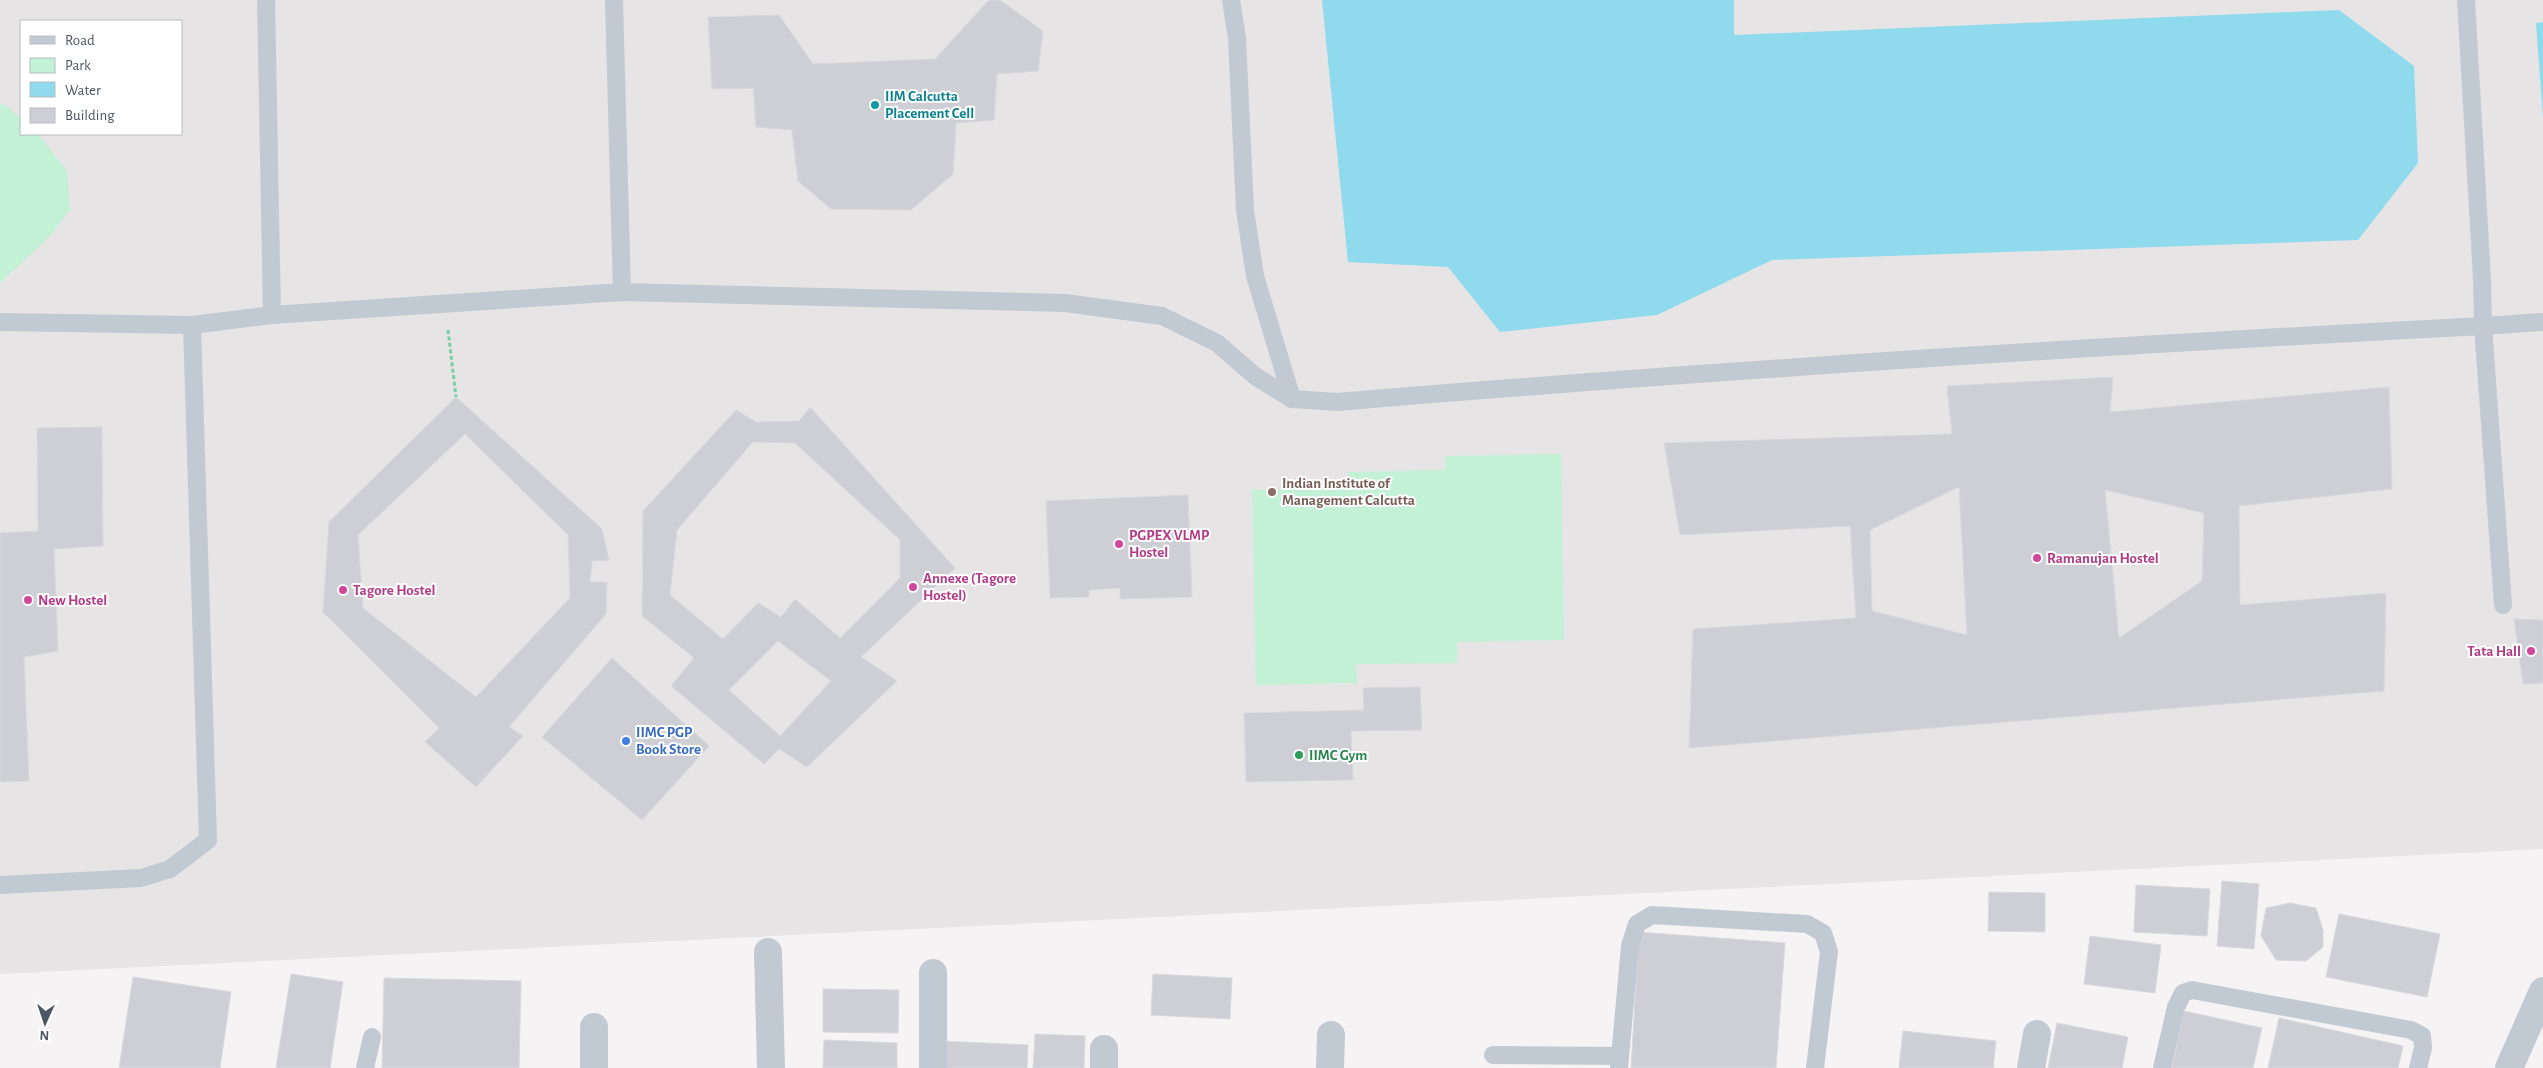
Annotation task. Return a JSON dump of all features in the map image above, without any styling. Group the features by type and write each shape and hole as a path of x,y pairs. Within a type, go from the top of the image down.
{"street":[{"path":"768,952 771,1068"},
{"path":"932,973 933,1068"},
{"path":"2509,1068 2543,991"},
{"path":"594,1027 594,1068"},
{"path":"2031,1068 2037,1034"},
{"path":"1330,1068 1331,1035"}],"lane":[{"path":"266,0 272,315"},
{"path":"614,0 622,292"},
{"path":"2466,0 2482,279 2482,326 2503,605"},
{"path":"1232,1 1237,38 1245,210 1252,257 1255,276 1292,399"},
{"path":"0,322 192,325 272,315 622,292 1064,303 1162,316 1217,343 1255,376 1292,399 1337,402 1612,379 2245,338 2543,322"},
{"path":"0,885 141,878 170,869 208,840 192,325"},
{"path":"1493,1055 1619,1062 1630,946 1637,924 1652,915 1807,924 1823,933 1830,952 1815,1068"},
{"path":"2162,1068 2176,1007 2183,993 2192,990 2411,1030 2422,1036 2423,1048 2418,1068"},
{"path":"365,1068 372,1037"}],"path":[{"path":"445,305 456,397"}],"shaded area":[{"name":"Indian Institute of Management Calcutta","path":"0,0 2543,0 2543,849 0,974"}],"green space":[{"path":"0,104 7,106 20,118 20,135 39,135 67,171 70,210 50,236 0,283"},
{"path":"1561,454 1564,640 1457,642 1457,663 1356,664 1357,683 1256,685 1252,490 1348,488 1348,472 1445,470 1445,456"}],"water":[{"path":"1322,0 1734,0 1734,35 2339,10 2414,66 2418,163 2358,240 1772,260 1657,315 1500,332 1448,267 1348,262"},
{"path":"2543,22 2543,118 2536,23"}],"building":[{"name":"IIM Calcutta Placement Cell","path":"989,0 1000,0 1043,31 1038,71 997,74 994,120 956,123 953,174 911,210 831,209 798,181 792,130 756,127 753,88 712,89 708,17 779,15 813,64 935,59"},
{"name":"Ramanujan Hostel","path":"2113,377 2110,412 2389,387 2392,489 2239,506 2240,605 2386,593 2384,691 1689,748 1693,629 1856,618 1850,526 1680,535 1664,443 1952,434 1947,386","holes":["1959,487 1967,635 1872,611 1870,530","2105,490 2204,513 2202,581 2119,638"]},
{"name":"Tagore Hostel","path":"456,397 602,529 609,560 592,561 590,582 607,582 606,614 509,727 523,736 476,787 425,742 439,728 323,612 329,522","holes":["465,434 568,535 570,598 476,697 363,608 358,535"]},
{"name":"Annexe (Tagore Hostel)","path":"810,407 955,568 861,657 897,681 807,767 779,749 764,764 671,686 694,658 642,616 643,511 736,410 756,422 799,421","holes":["753,442 795,443 900,540 900,578 840,638 795,599 781,617 758,603 723,639 670,595 677,530","778,641 831,681 780,736 729,690"]},
{"name":"New Hostel","path":"102,427 103,546 54,549 58,651 24,657 29,781 0,782 0,533 38,531 37,428"},
{"name":"PGPEX VLMP Hostel","path":"1188,495 1192,597 1120,599 1120,588 1089,590 1089,597 1050,598 1046,501"},
{"name":"Tata Hall","path":"2514,619 2543,620 2543,683 2523,684"},
{"name":"IIMC PGP Book Store","path":"612,658 709,746 642,820 542,737"},
{"name":"IIMC Gym","path":"1420,687 1422,730 1351,731 1353,780 1246,782 1244,713 1364,710 1363,688"},
{"path":"2222,881 2259,884 2254,949 2217,946"},
{"path":"2136,885 2210,889 2207,936 2134,932"},
{"path":"1989,892 2045,893 2045,932 1988,931"},
{"path":"2290,903 2316,908 2323,930 2323,947 2306,961 2276,960 2261,936 2266,908"},
{"path":"2339,914 2440,934 2427,997 2326,977"},
{"path":"1639,932 1785,943 1776,1068 1631,1068"},
{"path":"2090,936 2161,945 2155,993 2084,984"},
{"path":"291,974 343,982 330,1068 276,1068"},
{"path":"1153,974 1232,978 1230,1019 1151,1015"},
{"path":"133,977 231,992 220,1068 119,1068"},
{"path":"384,978 521,981 519,1068 382,1068"},
{"path":"823,989 899,990 898,1033 823,1032"},
{"path":"2184,1011 2262,1028 2253,1068 2172,1068"},
{"path":"2279,1018 2403,1046 2398,1068 2268,1068"},
{"path":"2057,1023 2128,1037 2122,1068 2048,1068"},
{"path":"1903,1031 1996,1041 1993,1068 1899,1068"},
{"path":"1035,1034 1085,1036 1084,1068 1033,1068"},
{"path":"824,1040 897,1043 897,1068 823,1068"},
{"path":"942,1041 1028,1045 1027,1068 941,1068"}],"place":[{"name":"IIM Calcutta Placement Cell","path":"875,105"},
{"name":"Indian Institute of Management Calcutta","path":"1272,492"},
{"name":"PGPEX VLMP Hostel","path":"1119,544"},
{"name":"Ramanujan Hostel","path":"2037,558"},
{"name":"Annexe (Tagore Hostel)","path":"913,587"},
{"name":"Tagore Hostel","path":"343,590"},
{"name":"New Hostel","path":"28,600"},
{"name":"Tata Hall","path":"2531,651"},
{"name":"IIMC PGP Book Store","path":"626,741"},
{"name":"IIMC Gym","path":"1299,755"}]}
